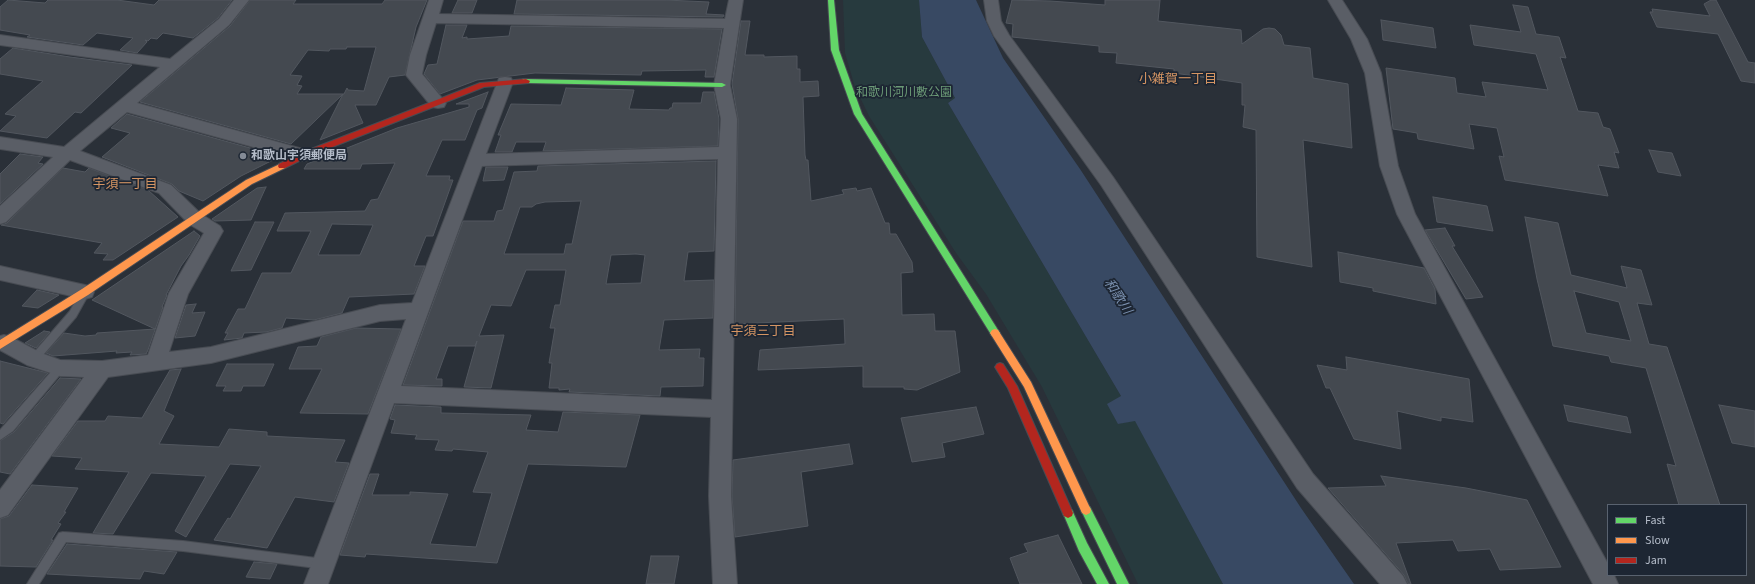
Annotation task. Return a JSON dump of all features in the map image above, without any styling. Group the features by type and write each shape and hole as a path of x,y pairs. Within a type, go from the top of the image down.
{"street":[{"path":"0,217 68,153 123,105 224,22 242,0"},
{"path":"436,0 418,55 414,75 438,102"},
{"path":"725,584 720,496 727,153 730,119 722,85 736,0"},
{"path":"831,0 835,50 858,114 1028,385 1102,546 1123,584"},
{"path":"990,0 994,21 1002,36 1106,181 1305,481 1395,584"},
{"path":"1335,0 1359,39 1373,73 1389,166 1406,214 1606,584"},
{"path":"431,18 732,24"},
{"path":"0,40 172,64"},
{"path":"1,343 85,292 250,182 304,155 483,85 535,80 722,85"},
{"path":"316,584 325,564 505,82"},
{"path":"123,105 304,155"},
{"path":"0,143 68,153 165,189 195,219 214,231 179,293 156,362"},
{"path":"476,160 727,153"},
{"path":"0,273 85,292"},
{"path":"1,343 34,359 60,368 102,369 211,355 380,313 419,310"},
{"path":"995,359 1012,386 1083,547 1103,584"},
{"path":"0,508 102,369"},
{"path":"388,394 722,409"}],"lane":[{"path":"34,359 73,314 85,292"},
{"path":"0,436 9,428 60,368"},
{"path":"33,584 63,537 183,546 325,564"}],"green space":[{"name":"和歌川河川敷公園","path":"843,0 919,0 922,37 955,98 948,103 1121,396 1118,424 1135,420 1223,584 1138,584 1042,387 986,294 956,253 869,116 855,87 845,53"}],"water":[{"name":"和歌川","path":"919,0 976,0 1003,58 1080,169 1301,508 1354,584 1223,584 1135,421 1118,424 1107,404 1121,396 948,103 955,98 922,37"}],"building":[{"path":"8,0 45,3 48,0 117,0 154,5 159,0 232,0 218,18 193,38 163,33 157,39 151,38 148,41 145,40 147,42 137,53 120,50 133,38 97,33 83,45 27,37 30,35 0,30 0,7"},
{"path":"250,0 296,0 293,4 382,4 385,0 427,0 416,27 405,75 389,77 376,105 355,105 363,123 320,140 343,94 291,144 140,102 230,26","holes":["347,47 376,47 364,91 348,90 347,88 344,94 297,94 302,86 297,85 302,76 290,75 308,50 329,51 330,49 346,49"]},
{"path":"458,0 477,0 472,13 452,13"},
{"path":"517,0 666,0 709,2 706,14 724,15 723,17 514,14"},
{"path":"1012,0 1105,5 1105,0 1160,0 1158,21 1241,30 1242,44 1263,29 1275,29 1281,35 1284,45 1310,48 1313,78 1348,84 1352,148 1303,140 1312,267 1257,257 1256,130 1243,127 1245,105 1242,105 1242,83 1174,73 1174,69 1116,63 1117,53 1099,52 1099,46 1012,37 1013,24 1006,23"},
{"path":"1711,0 1716,0 1748,62 1755,63 1755,83 1741,81 1718,34 1657,27 1650,12 1653,12 1652,9 1710,16 1704,4"},
{"path":"1513,5 1528,7 1536,34 1559,37 1566,58 1560,57 1578,111 1598,113 1603,127 1610,129 1619,153 1614,152 1619,168 1598,165 1608,196 1505,180 1499,156 1504,157 1497,128 1469,124 1474,149 1418,139 1417,133 1393,129 1386,68 1455,78 1457,93 1486,97 1482,82 1548,90 1536,54 1474,45 1470,25 1521,32"},
{"path":"1381,20 1433,28 1436,48 1383,40"},
{"path":"741,21 750,21 745,55 764,55 764,57 797,56 797,69 800,69 800,82 818,81 819,96 803,97 805,155 806,160 808,160 811,201 844,194 842,190 856,188 857,191 871,188 885,223 889,223 890,234 896,234 912,262 913,272 901,273 902,315 934,314 935,331 955,331 960,372 917,390 904,389 904,387 863,387 863,366 758,370 760,350 845,344 844,319 735,324 738,119 732,84"},
{"path":"446,25 467,25 462,38 467,37 467,39 509,36 511,26 722,29 714,77 705,77 706,70 642,71 641,75 535,73 477,80 440,94 424,74 428,65 437,64"},
{"path":"13,48 132,65 81,113 75,112 47,138 0,131 16,116 5,114 43,81 0,74 0,59"},
{"path":"566,88 634,90 629,109 669,110 672,108 673,103 701,103 703,92 714,92 719,119 718,146 543,151 546,142 516,142 512,152 495,152 501,135 498,135 511,104 561,105"},
{"path":"488,92 482,108 477,110 465,140 442,140 426,176 450,176 449,180 453,180 433,236 426,236 414,266 425,266 414,294 349,297 342,313 314,320 286,318 282,328 266,332 244,333 242,338 224,340 228,333 225,333 238,309 245,309 262,273 291,273 311,231 277,231 285,213 365,211 371,200 378,199 395,163 362,164 360,169 304,169 307,164 397,128 469,107 469,104 456,104","holes":["332,224 373,225 360,255 318,255"]},
{"path":"127,114 279,156 241,176 203,201 179,191 172,184 102,157 130,133 111,128"},
{"path":"1649,150 1672,153 1681,176 1658,172"},
{"path":"20,154 43,157 38,163 43,164 0,204 0,174"},
{"path":"716,161 714,251 688,252 684,281 714,280 713,318 664,320 659,350 700,349 699,358 704,358 703,386 661,387 660,396 569,392 570,389 559,390 559,388 549,388 552,363 549,363 555,328 550,328 555,305 560,305 566,270 526,270 511,306 491,305 479,336 504,335 491,388 464,387 477,341 475,346 448,346 436,379 442,379 442,386 403,385 463,221 494,221 497,211 503,210 514,172 537,171 538,166","holes":["581,201 572,244 566,244 564,254 504,254 520,207 532,207 536,204 545,202","611,255 645,255 641,283 606,284"]},
{"path":"486,167 508,167 504,180 483,181"},
{"path":"63,168 85,172 89,168 148,190 178,217 113,260 103,260 108,254 94,253 102,243 1,225 7,223"},
{"path":"266,187 251,220 215,221 212,219 257,188"},
{"path":"1433,197 1487,206 1493,231 1437,222"},
{"path":"1525,217 1558,223 1571,275 1627,288 1621,266 1641,270 1652,305 1637,303 1649,344 1667,347 1720,504 1679,504 1667,464 1676,466 1646,368 1611,362 1609,356 1553,346 1537,279","holes":["1574,291 1619,302 1631,341 1586,333"]},
{"path":"255,222 274,222 251,270 231,271"},
{"path":"1445,228 1455,246 1452,246 1483,297 1466,299 1425,230"},
{"path":"194,231 200,236 181,266 166,295 163,307 146,354 130,355 132,352 116,353 117,351 53,356 46,353 64,333 85,336 96,335 97,333 155,329 92,300"},
{"path":"1338,252 1424,268 1435,289 1436,304 1373,291 1373,288 1340,282"},
{"path":"37,290 59,295 38,308 22,306"},
{"path":"196,304 192,313 205,312 195,336 175,338 186,305"},
{"path":"356,328 401,329 368,414 300,413 322,369 289,369 298,347 317,346 321,337"},
{"path":"44,331 50,332 36,348 25,343"},
{"path":"1346,357 1469,379 1473,422 1441,417 1441,421 1397,411 1401,449 1354,439 1330,388 1326,388 1317,365 1347,370"},
{"path":"0,361 48,373 3,424 0,423"},
{"path":"227,364 274,364 264,386 243,386 241,391 223,391 226,386 216,386"},
{"path":"181,369 164,411 174,416 159,444 219,447 229,429 267,432 267,436 345,440 335,462 349,463 334,502 295,497 267,548 214,540 228,518 230,519 261,466 230,464 186,537 175,531 206,476 151,473 113,534 93,533 129,472 75,469 82,458 52,456 78,421 105,421 108,416 142,418 170,370"},
{"path":"60,378 81,379 10,474 0,472 0,441 14,432"},
{"path":"395,405 441,407 441,413 531,415 526,430 558,432 563,412 640,415 626,467 528,464 497,563 366,554 365,557 340,555 370,474 379,474 372,495 410,495 410,492 448,494 430,544 476,547 492,493 473,492 488,452 453,449 452,451 435,450 439,440 415,439 417,435 391,433 395,420 390,419"},
{"path":"1564,405 1627,417 1631,433 1568,421"},
{"path":"1719,405 1755,411 1755,447 1732,443"},
{"path":"976,407 984,434 942,443 945,457 912,462 901,418"},
{"path":"849,444 853,464 801,472 808,526 735,537 732,496 733,460"},
{"path":"1381,476 1466,488 1527,500 1561,567 1500,570 1490,549 1458,551 1453,540 1396,543 1411,584 1408,584 1404,575 1328,488 1386,486"},
{"path":"32,485 78,488 64,512 66,512 58,523 61,524 51,540 53,540 36,567 0,566 0,519 9,516"},
{"path":"1058,535 1082,584 1020,584 1010,558 1028,552 1024,544"},
{"path":"67,544 177,552 164,574 144,571 140,579 47,574"},
{"path":"651,556 679,556 674,584 646,584"},
{"path":"254,562 277,564 270,579 246,577"}],"traffic: fast":[{"path":"831,0 835,50 858,114 995,333"},
{"path":"526,81 722,85"},
{"path":"1086,510 1123,584"},
{"path":"1068,513 1083,547 1103,584"}],"traffic: slow":[{"path":"0,345 85,292 249,182 282,166"},
{"path":"995,333 1028,385 1086,510"}],"traffic: jam":[{"path":"282,166 304,155 483,85 526,81"},
{"path":"1000,367 1012,386 1068,513"}],"place":[{"name":"和歌山宇須郵便局","path":"243,156"}],"district":[{"name":"小雑賀一丁目","path":"1178,80"},
{"name":"宇須一丁目","path":"125,185"},
{"name":"宇須三丁目","path":"763,332"}]}
